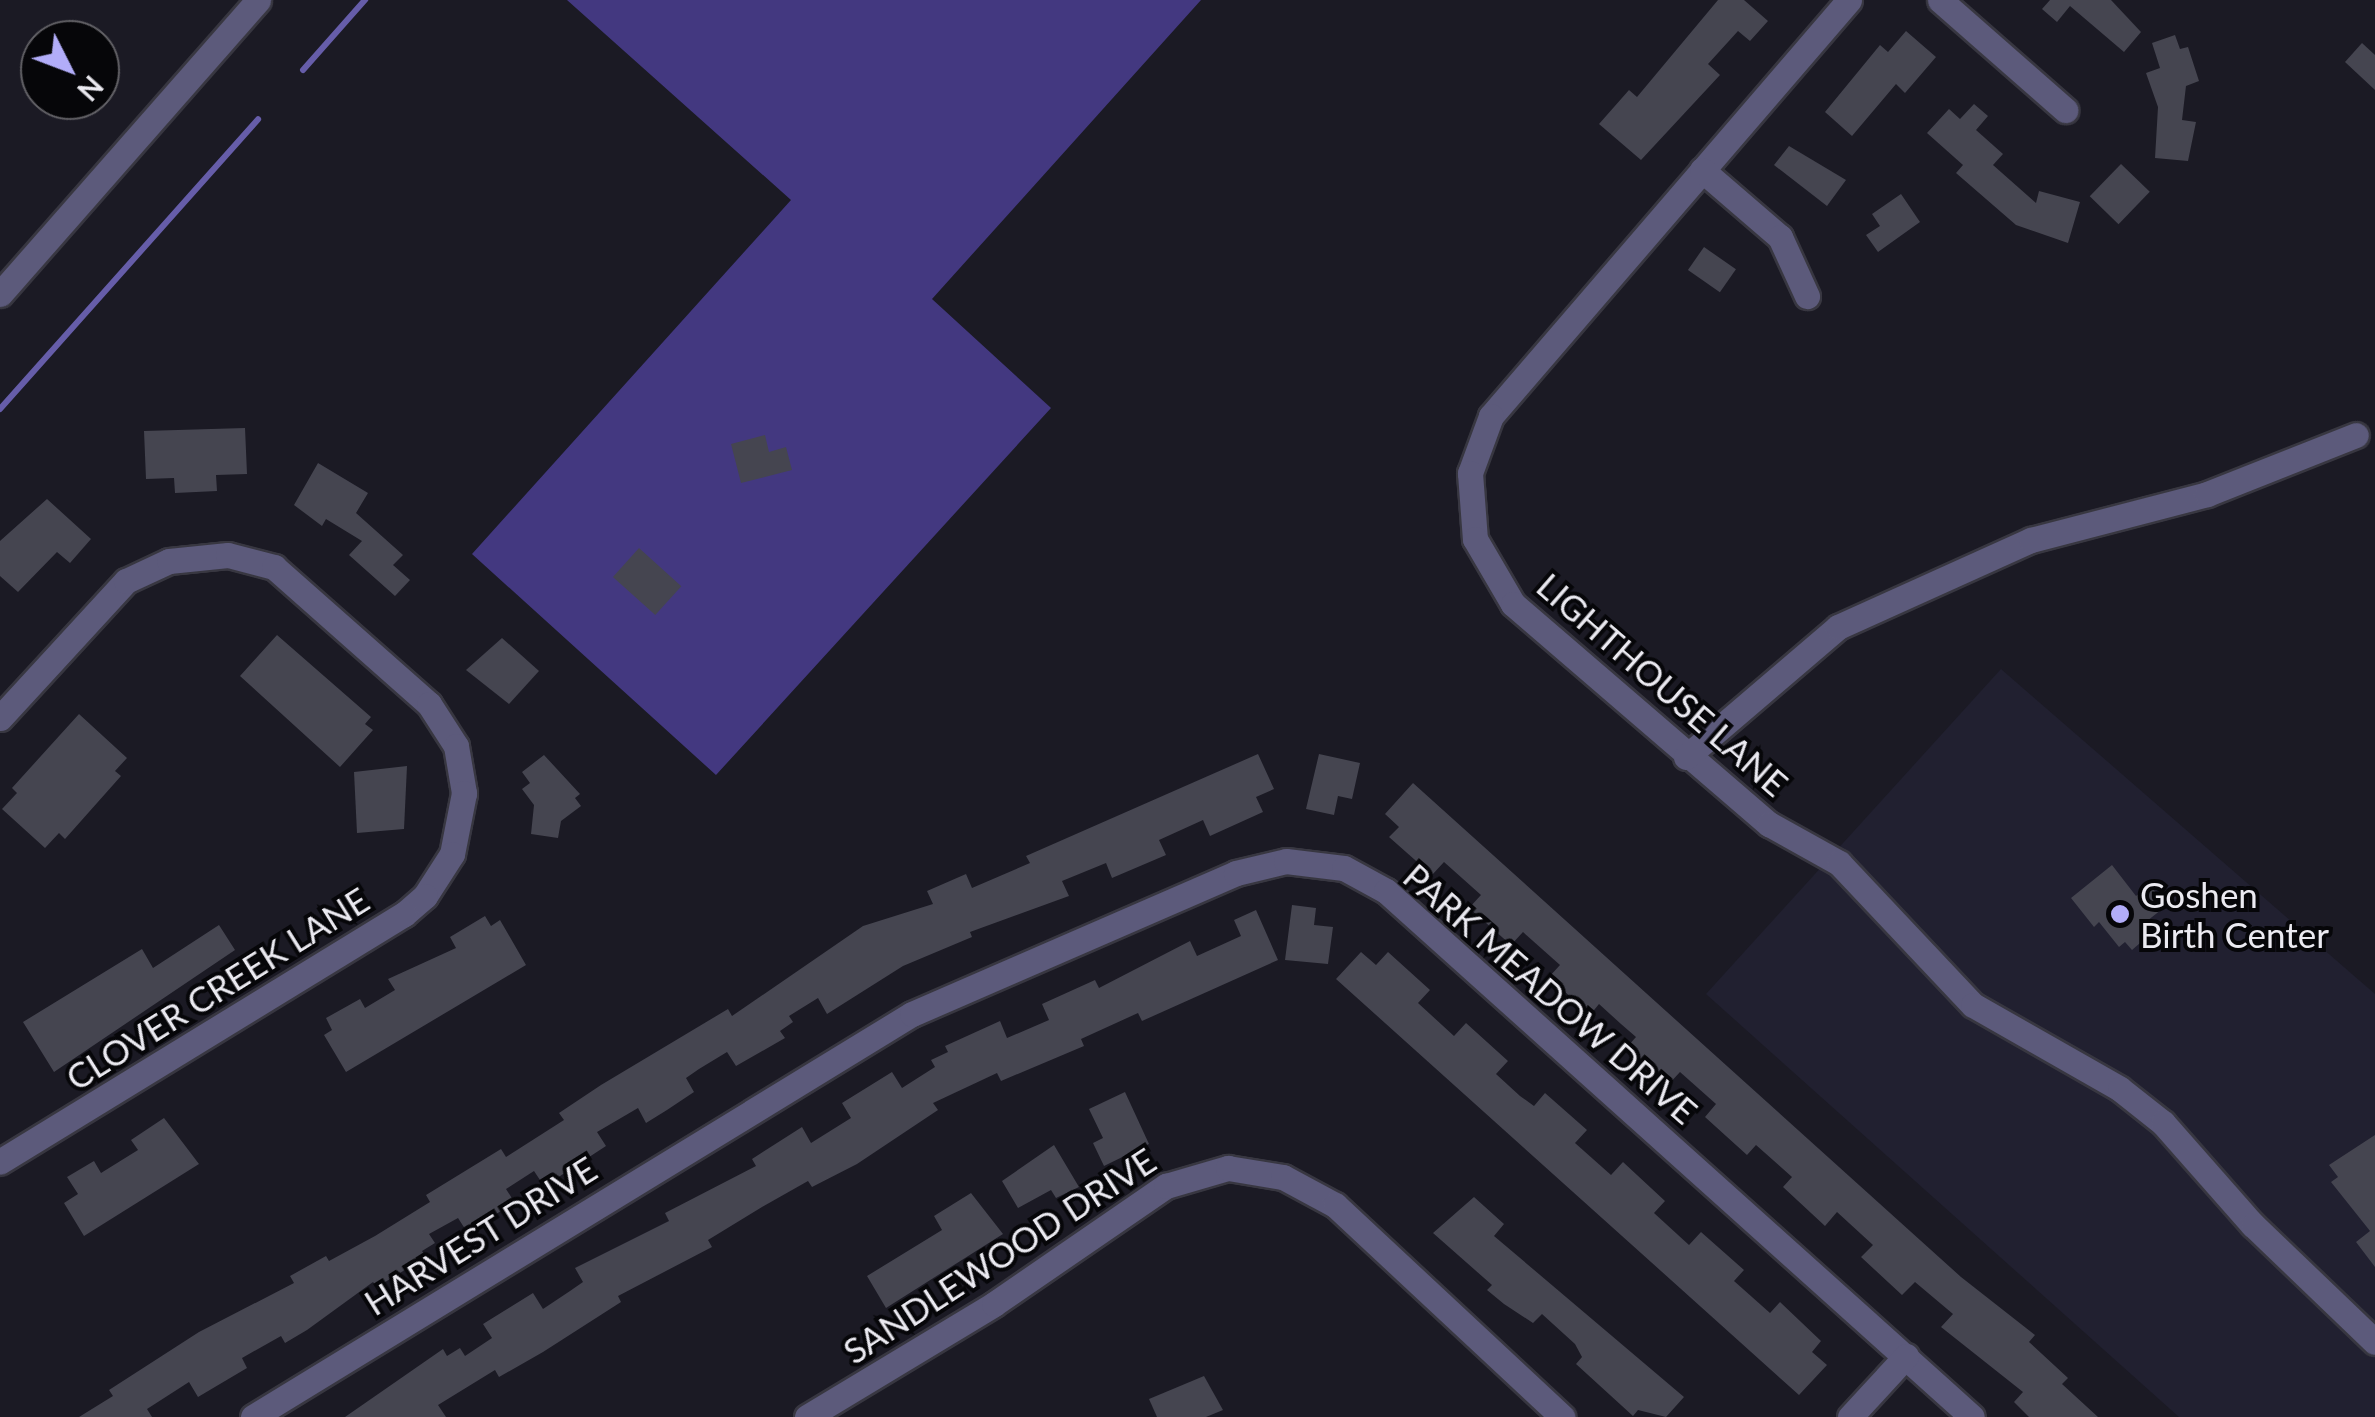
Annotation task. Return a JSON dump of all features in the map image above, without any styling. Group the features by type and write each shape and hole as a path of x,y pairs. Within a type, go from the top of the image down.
{"street":[{"path":"0,294 258,0"},
{"name":"LIGHTHOUSE LANE","path":"1850,0 1491,416 1470,473 1475,539 1513,604 1686,757 1769,824 1839,862 1949,983 1997,1024 2120,1089 2163,1122 2253,1225 2375,1342"},
{"path":"1940,0 2065,110"},
{"path":"1702,170 1780,238 1807,296"},
{"path":"1686,757 1838,627 2031,540 2207,494 2356,435"},
{"name":"CLOVER CREEK LANE","path":"0,718 106,599 146,568 169,561 228,555 274,567 429,704 456,746 462,774 452,854 425,896 404,914 0,1162"},
{"name":"PARK MEADOW DRIVE","path":"744,1113 912,1014 1236,873 1286,861 1324,864 1365,878 1397,900 1972,1417"},
{"name":"HARVEST DRIVE","path":"253,1417 744,1113"},
{"name":"SANDLEWOOD DRIVE","path":"807,1417 994,1304 1166,1186 1228,1168 1283,1178 1335,1205 1562,1417"},
{"path":"1850,1417 1906,1356"}],"shaded area":[{"path":"567,0 1201,0 932,299 1051,408 716,775 472,554 791,200"},
{"path":"2001,669 2375,994 2375,1417 2179,1417 1706,994"}],"building":[{"path":"1718,0 1744,0 1768,21 1750,41 1738,31 1708,64 1720,75 1641,160 1599,124 1629,90 1637,97"},
{"path":"2050,0 2111,0 2141,32 2124,52 2070,6 2057,22 2042,9"},
{"path":"1906,31 1936,57 1905,93 1896,84 1852,136 1825,112 1880,45 1888,52"},
{"path":"2175,35 2180,49 2188,47 2199,81 2186,86 2182,120 2196,122 2188,161 2155,158 2158,107 2146,73 2160,68 2152,43"},
{"path":"2362,43 2375,55 2375,90 2345,62"},
{"path":"1974,104 1988,116 1976,130 2003,154 1993,165 2036,203 2039,191 2080,202 2068,243 2016,225 1956,173 1963,165 1927,133 1949,109 1960,119"},
{"path":"1789,146 1846,180 1827,206 1774,165"},
{"path":"2121,164 2150,192 2119,224 2090,196"},
{"path":"1901,194 1920,222 1878,252 1866,235 1880,226 1872,214"},
{"path":"1704,247 1736,269 1720,292 1688,270"},
{"path":"245,428 247,474 216,475 217,491 175,493 174,478 146,479 144,431"},
{"path":"765,435 769,452 786,447 792,470 741,483 731,444"},
{"path":"318,463 368,493 356,513 403,555 393,565 410,580 395,596 349,555 362,541 326,519 322,526 294,505"},
{"path":"47,499 91,539 70,563 57,552 18,592 0,576 0,541"},
{"path":"639,548 681,586 655,615 613,577"},
{"path":"277,635 371,717 365,724 373,730 340,767 240,676"},
{"path":"502,638 539,671 509,704 466,670"},
{"path":"79,714 127,758 115,771 121,776 65,839 59,833 45,848 2,809 17,793 12,788"},
{"path":"1258,754 1274,789 1256,797 1263,812 1210,836 1203,820 1159,840 1166,855 1112,878 1106,863 1062,881 1069,896 970,932 972,937 903,966 827,1014 818,998 789,1016 793,1022 780,1031 785,1038 736,1066 727,1052 699,1069 686,1078 694,1092 646,1123 638,1108 597,1132 606,1146 557,1178 553,1172 540,1180 534,1171 506,1189 515,1203 467,1232 458,1218 429,1234 435,1243 422,1251 426,1257 377,1287 373,1282 285,1343 281,1336 242,1358 247,1368 198,1397 189,1382 147,1409 152,1417 79,1417 113,1396 109,1390 199,1332 294,1283 290,1276 326,1256 329,1261 375,1236 430,1202 426,1195 501,1149 506,1157 564,1120 559,1113 601,1085 728,1009 732,1016 863,926 933,904 927,891 966,874 972,888 1030,863 1026,856"},
{"path":"1319,754 1360,763 1352,799 1338,796 1334,815 1306,809"},
{"path":"544,755 580,794 575,798 581,806 561,821 558,838 531,834 534,805 522,789 530,783 522,772"},
{"path":"407,766 404,829 357,833 354,772"},
{"path":"1413,783 1961,1277 2035,1335 2029,1342 2068,1378 2062,1384 2098,1417 2029,1417 2014,1402 2023,1392 1941,1327 1953,1314 1915,1282 1902,1295 1861,1257 1873,1245 1837,1212 1825,1226 1783,1187 1792,1177 1756,1145 1747,1155 1705,1117 1716,1104 1680,1072 1668,1085 1627,1047 1636,1037 1599,1004 1590,1015 1549,977 1560,965 1523,932 1511,945 1469,908 1481,895 1444,862 1432,875 1389,837 1399,827 1385,814"},
{"name":"Goshen Birth Center","path":"2112,865 2136,896 2150,885 2166,906 2147,921 2141,929 2147,937 2132,950 2125,942 2119,947 2099,922 2094,927 2071,898"},
{"path":"1292,905 1316,908 1314,925 1333,927 1328,964 1285,960"},
{"path":"1256,910 1278,960 1142,1021 1138,1013 1081,1039 1084,1046 1001,1081 997,1073 933,1103 938,1110 857,1164 812,1187 808,1181 762,1207 708,1240 712,1247 618,1296 621,1302 543,1352 499,1377 495,1370 438,1405 446,1417 345,1417 443,1349 447,1356 460,1348 465,1356 492,1338 483,1324 533,1293 543,1309 583,1282 575,1268 669,1221 665,1213 756,1166 752,1159 802,1127 811,1143 851,1118 842,1103 892,1072 902,1088 935,1067 931,1060 948,1052 945,1046 1000,1021 1007,1038 1049,1020 1042,1004 1095,980 1099,988 1190,941 1197,956 1241,936 1234,920"},
{"path":"485,916 491,926 500,920 526,965 346,1072 324,1035 332,1030 326,1018 360,999 365,1008 395,990 388,979 456,948 450,937"},
{"path":"219,925 235,950 54,1072 23,1022 142,949 153,968"},
{"path":"1361,952 1376,965 1388,952 1430,990 1418,1003 1454,1036 1466,1023 1508,1061 1496,1074 1520,1096 1534,1106 1545,1093 1587,1130 1575,1143 1611,1175 1623,1162 1665,1201 1654,1213 1689,1245 1701,1232 1744,1270 1734,1281 1770,1313 1780,1302 1821,1341 1812,1352 1827,1365 1799,1395 1336,979"},
{"path":"1125,1092 1149,1144 1104,1166 1093,1143 1103,1138 1089,1109"},
{"path":"164,1118 199,1164 84,1236 64,1203 78,1194 67,1177 94,1161 101,1173 138,1150 131,1140"},
{"path":"2375,1135 2375,1267 2356,1242 2370,1231 2331,1182 2338,1177 2329,1165"},
{"path":"1054,1145 1079,1187 1056,1198 1051,1190 1018,1208 1002,1181"},
{"path":"971,1193 1003,1234 886,1308 867,1276 942,1230 934,1216"},
{"path":"1474,1197 1504,1224 1494,1236 1684,1397 1666,1417 1638,1410 1633,1416 1576,1364 1582,1357 1575,1344 1542,1314 1533,1323 1504,1304 1487,1290 1492,1285 1433,1233"},
{"path":"1204,1376 1223,1410 1206,1417 1157,1417 1149,1399"}],"waterway":[{"path":"303,70 365,0"},
{"path":"0,409 258,119"}],"place":[{"name":"Goshen Birth Center","path":"2120,914"}]}
